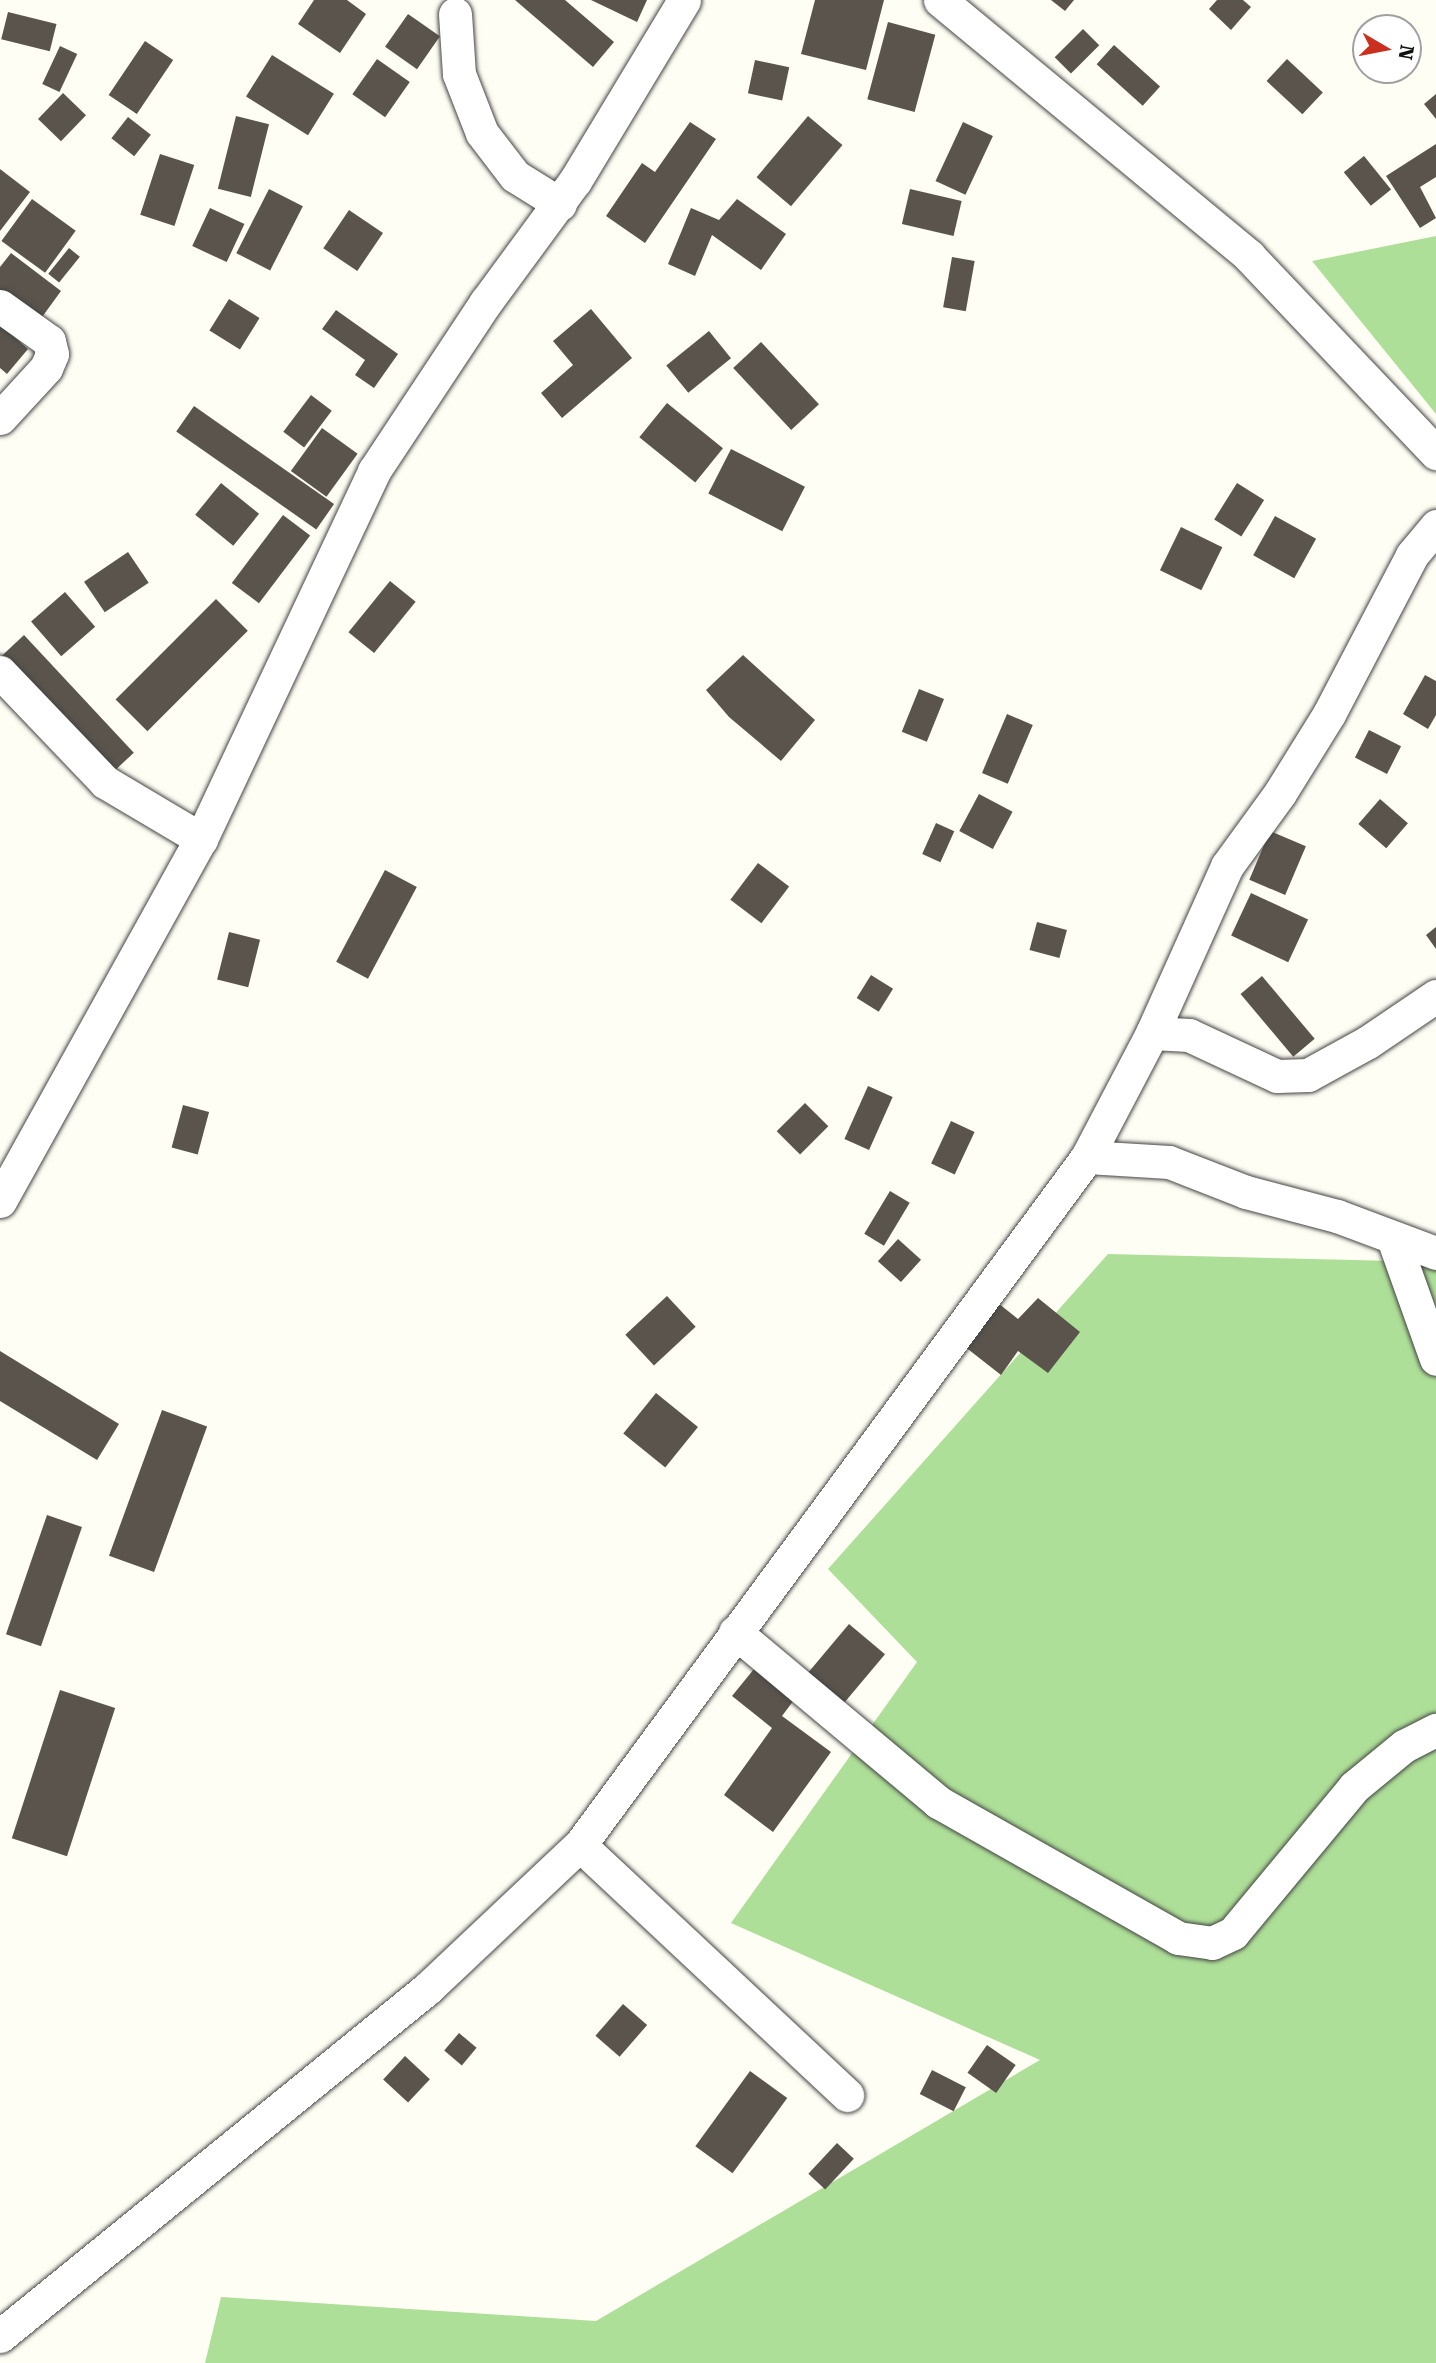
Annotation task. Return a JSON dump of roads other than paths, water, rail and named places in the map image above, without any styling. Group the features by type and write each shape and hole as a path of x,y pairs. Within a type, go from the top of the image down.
{"street":[{"path":"0,1201 201,839 374,471 486,302 560,204 684,0"},
{"path":"940,0 1249,256 1436,453"},
{"path":"455,14 459,74 482,133 515,176 560,204"},
{"path":"0,306 49,341 52,354 46,368 0,418"},
{"path":"0,2336 428,1988 580,1845 1087,1157 1152,1033 1227,866 1280,793 1329,714 1412,555 1436,526"},
{"path":"0,672 105,782 201,839"},
{"path":"1152,1033 1189,1035 1277,1076 1308,1075 1368,1042 1436,996"},
{"path":"1087,1157 1169,1162 1246,1192 1337,1216 1394,1241 1436,1253"},
{"path":"1394,1241 1436,1359"},
{"path":"735,1632 938,1802 1178,1938 1212,1943 1233,1933 1354,1787 1404,1746 1436,1730"},
{"path":"580,1845 847,2095"}]}
